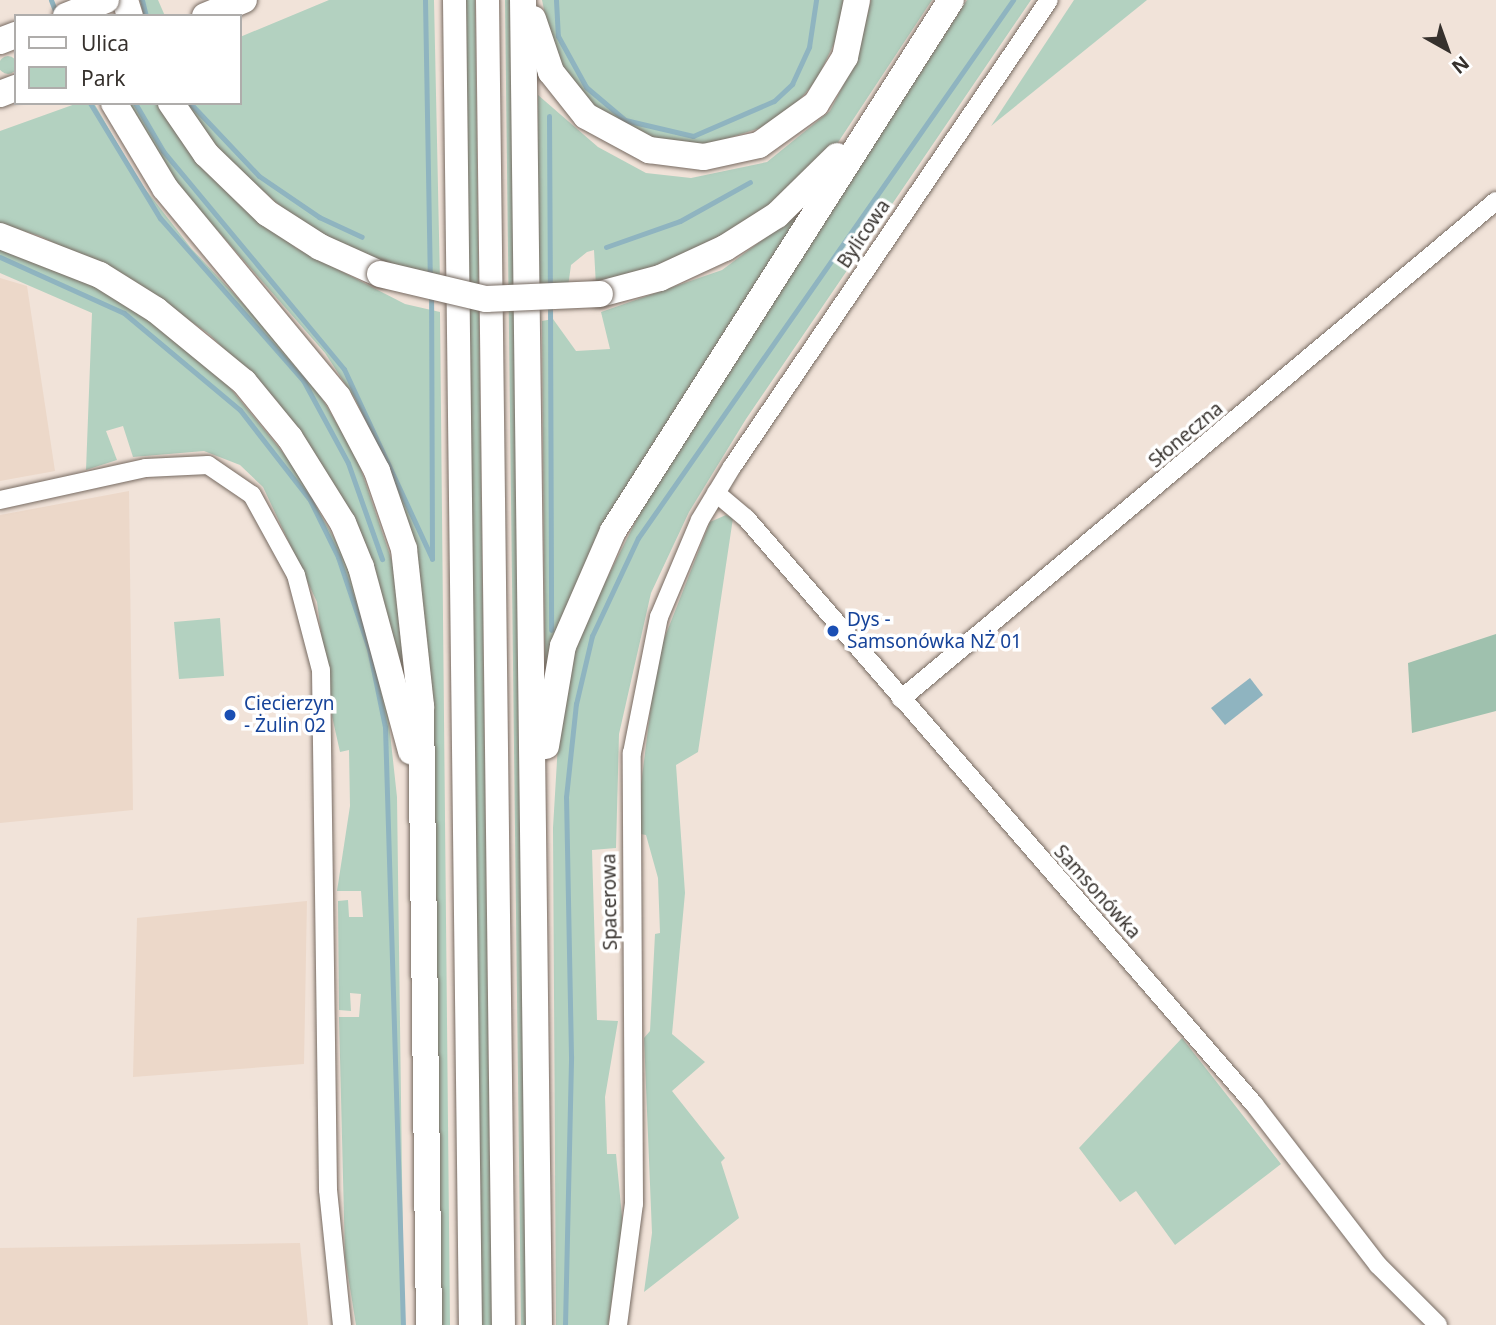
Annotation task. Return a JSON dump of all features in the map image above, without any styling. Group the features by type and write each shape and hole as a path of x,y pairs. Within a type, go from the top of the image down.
{"highway":[{"path":"71,14 106,0"},
{"path":"210,14 244,0"},
{"path":"523,0 539,1325"},
{"path":"529,0 546,62 586,116 649,150 704,157 759,145 816,104 845,57 857,0"},
{"path":"534,842 563,646 613,531 951,0"},
{"path":"172,105 206,154 260,206 320,247 380,274 486,299 600,294 692,265 776,215 834,159 910,64"},
{"path":"115,105 164,188 319,369 377,471 414,600 423,799 429,1325"},
{"path":"0,236 100,275 156,310 244,382 290,438 334,506 361,567 423,799"}],"main road":[{"path":"454,0 470,1325"},
{"path":"487,0 503,1325"}],"street":[{"name":"Bylicowa","path":"716,493 1049,0"},
{"name":"Słoneczna","path":"901,699 1496,201"},
{"path":"0,500 146,468 208,465 246,487 296,575 321,670 328,1190 342,1325"},
{"name":"Samsonówka","path":"716,493 746,517 1254,1104 1378,1265 1438,1325"},
{"name":"Spacerowa","path":"618,1325 634,1204 634,736 659,617 716,493"}],"shaded area":[{"path":"0,278 27,286 55,471 0,481"},
{"path":"129,491 133,810 0,823 0,515"},
{"path":"307,901 304,1064 133,1077 137,918"},
{"path":"300,1243 308,1325 0,1325 0,1248"}],"green space":[{"path":"142,0 158,0 164,14 147,14"},
{"path":"329,0 434,0 440,282 345,249 285,210 222,155 187,105 242,105 242,36"},
{"path":"466,0 475,0 492,1325 480,1325"},
{"path":"505,0 516,0 532,1325 521,1325"},
{"path":"542,0 843,0 842,27 816,81 793,107 766,126 706,145 647,139 583,101 552,49"},
{"path":"871,0 932,0 833,150 775,209 721,244 596,286 594,250 587,252 571,265 568,287 538,289 538,95 598,147 646,173 691,178 767,162 830,111 856,61"},
{"path":"967,0 1031,0 746,419 689,512 651,593 619,734 616,848 592,850 597,1020 618,1021 605,1097 607,1154 616,1154 623,1227 608,1325 556,1325 553,828 561,693 576,640 648,497"},
{"path":"1074,0 1147,0 991,126"},
{"path":"5,57 14,59 14,71 8,74 2,71 -1,65"},
{"path":"72,105 95,105 139,181 191,248 306,371 357,458 396,573 406,697 322,468 277,401 209,334 138,284 40,236 0,224 0,131"},
{"path":"129,105 162,105 242,204 296,248 405,304 440,312 450,1325 441,1325 432,734 421,583 386,461 355,399 325,353 161,166"},
{"path":"800,212 802,219 551,649 545,671 542,321 553,319 576,351 610,349 601,312 722,270"},
{"path":"0,244 43,259 138,310 217,372 293,465 358,581 384,678 397,797 404,1325 356,1325 345,1257 339,1017 359,1017 361,994 350,993 351,1011 339,1010 338,901 348,900 349,917 363,917 361,891 337,891 350,806 349,750 340,752 332,716 317,602 263,487 240,465 204,451 133,457 123,426 106,431 117,460 86,470 92,313 0,273"},
{"path":"726,515 733,518 698,752 676,765 685,893 672,1034 705,1062 672,1091 725,1158 721,1162 739,1218 644,1292 652,1233 644,1038 650,1031 655,934 660,933 658,878 646,835 635,833 657,657 710,522"},
{"path":"220,618 224,676 179,679 174,622"},
{"path":"1496,634 1496,711 1412,733 1408,663"},
{"path":"1182,1038 1281,1164 1175,1245 1136,1191 1120,1202 1079,1148"}],"water":[{"path":"1250,678 1263,695 1225,725 1211,708"}],"waterway":[{"path":"51,0 56,14"},
{"path":"142,0 146,14"},
{"path":"425,0 430,277"},
{"path":"556,0 558,36 586,87 625,120 693,136 774,101 792,84 809,47 816,0"},
{"path":"565,1325 571,1056 566,797 576,704 592,636 638,538 1013,0"},
{"path":"91,105 160,218 303,380 348,463 382,559"},
{"path":"136,105 163,151 344,369 432,559 431,294"},
{"path":"192,105 259,176 319,217 362,237"},
{"path":"549,116 550,288"},
{"path":"606,247 680,221 750,182"},
{"path":"0,257 124,313 240,410 310,500 338,557 369,649 385,727 403,1325"},
{"path":"550,304 551,630"}],"place":[{"name":"Dys - Samsonówka NŻ 01","path":"833,631"},
{"name":"Ciecierzyn - Żulin 02","path":"230,715"}]}
